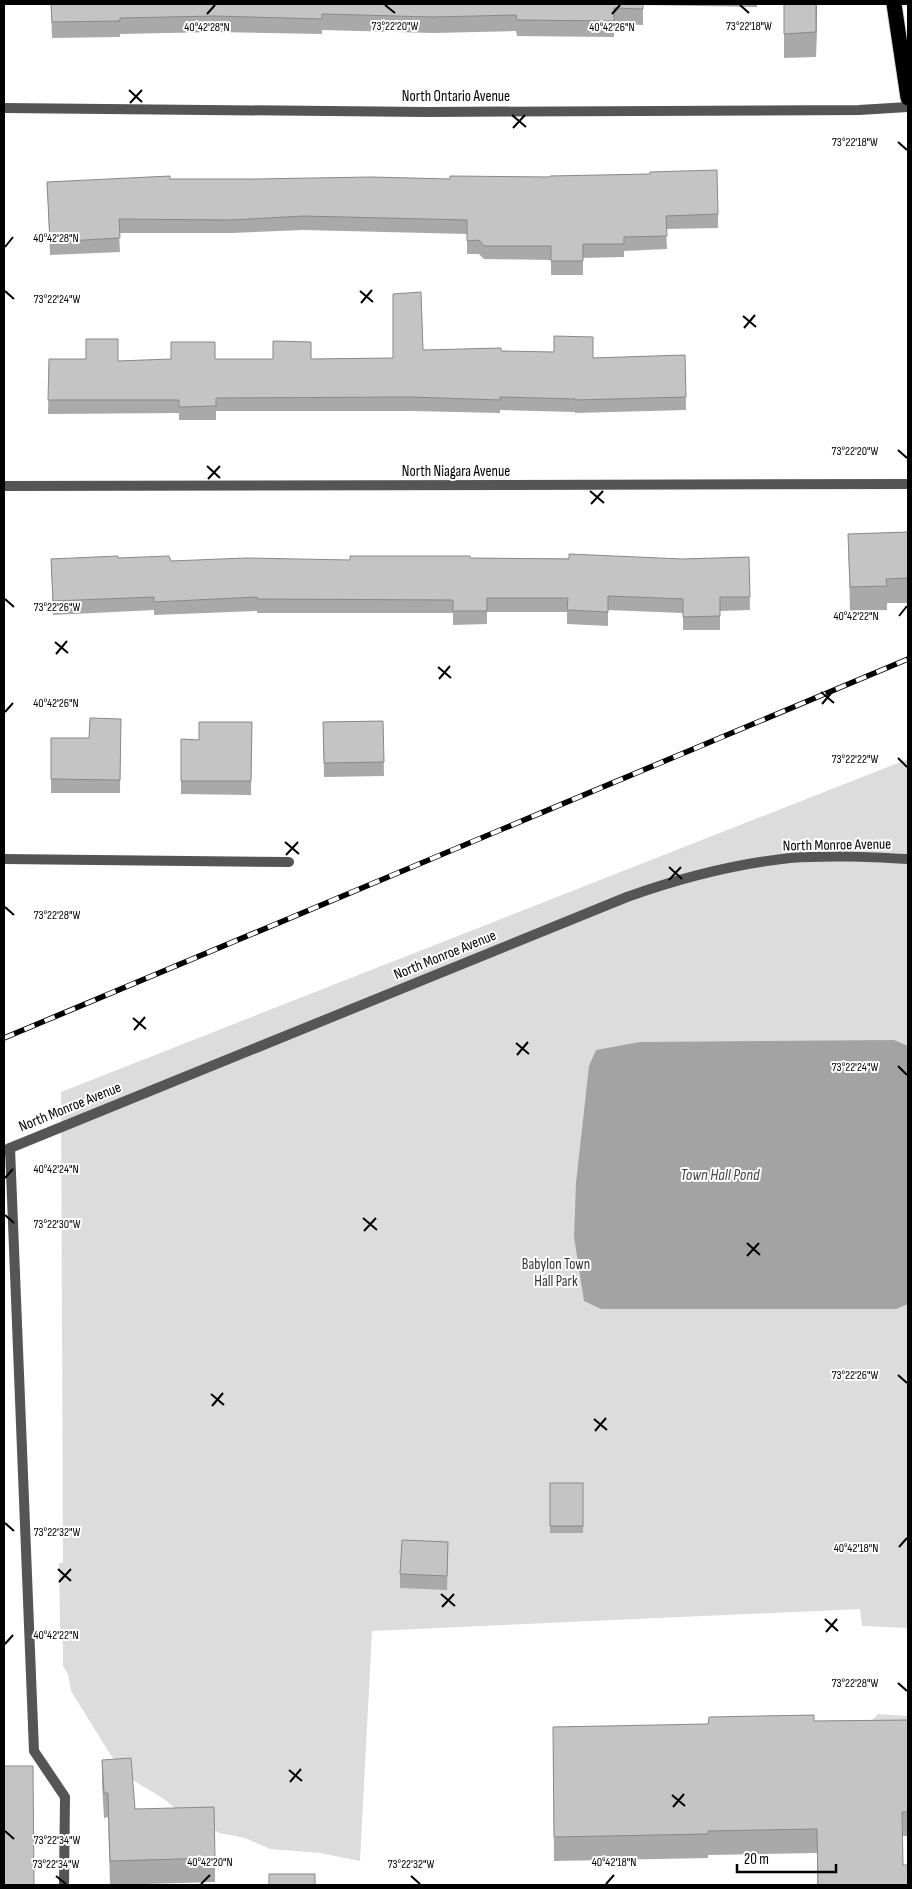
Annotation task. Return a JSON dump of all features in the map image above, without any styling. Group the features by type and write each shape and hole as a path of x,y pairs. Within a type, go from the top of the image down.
{"highway":[{"path":"894,4 908,98"}],"street":[{"name":"North Ontario Avenue","path":"4,108 447,112 859,110 908,107"},
{"name":"North Niagara Avenue","path":"4,486 908,484"},
{"name":"North Monroe Avenue","path":"7,1150 627,897 669,882 708,872 789,858 850,856 908,859"},
{"path":"4,859 289,862"},
{"path":"7,1150 34,1751 64,1797 64,1885"}],"green space":[{"name":"Babylon Town Hall Park","path":"908,759 908,1628 862,1626 860,1609 372,1631 360,1861 320,1853 270,1849 245,1838 219,1833 192,1816 179,1811 164,1799 131,1779 124,1767 112,1757 71,1691 68,1674 63,1666 59,1563 63,1563 61,1092"},
{"path":"878,1714 908,1716 908,1742 872,1742 872,1720"}],"water":[{"name":"Town Hall Pond","path":"894,1040 908,1046 908,1304 896,1309 601,1309 584,1301 574,1237 576,1183 589,1066 596,1050 640,1042"}],"building":[{"path":"51,4 643,4 643,9 614,8 614,21 517,20 516,15 433,17 322,14 322,19 215,16 120,18 120,21 52,22"},
{"path":"784,4 816,4 816,32 784,34"},
{"path":"717,170 718,214 666,216 667,236 624,237 624,244 583,244 583,261 551,261 551,246 484,246 479,240 467,241 467,220 303,216 232,220 119,219 120,238 50,242 47,182 170,176 170,179 372,177 450,179 450,176 550,177"},
{"path":"421,292 423,350 501,348 501,351 554,352 554,336 593,337 593,358 685,355 686,397 575,400 500,397 500,400 411,397 216,398 216,406 179,407 179,400 48,400 49,359 86,359 86,339 118,339 118,361 171,359 171,342 215,342 215,359 273,359 273,341 311,342 311,359 393,358 393,294"},
{"path":"908,532 908,578 886,579 887,586 850,587 848,534"},
{"path":"569,554 682,559 749,557 750,597 720,597 720,616 683,617 683,599 608,596 608,612 567,610 568,598 487,598 487,611 453,611 453,600 257,599 257,597 154,602 154,597 53,601 51,559 169,556 171,561 246,558 350,560 350,556 470,556 470,558 569,559"},
{"path":"90,718 121,719 120,780 51,779 51,738 89,738"},
{"path":"383,721 384,762 324,763 323,722"},
{"path":"199,722 252,722 251,781 181,781 181,739 199,740"},
{"path":"550,1483 583,1483 583,1526 550,1526"},
{"path":"402,1540 448,1542 447,1576 400,1574"},
{"path":"814,1715 814,1721 908,1720 908,1812 902,1812 903,1865 908,1865 908,1885 818,1885 817,1829 708,1831 708,1834 554,1837 553,1727 708,1724 709,1717"},
{"path":"131,1758 135,1809 214,1807 215,1858 110,1861 108,1793 104,1793 102,1760"},
{"path":"4,1766 33,1766 34,1885 4,1885"},
{"path":"269,1874 315,1874 315,1885 269,1885"}],"railway":[{"path":"4,1038 908,659"}]}
